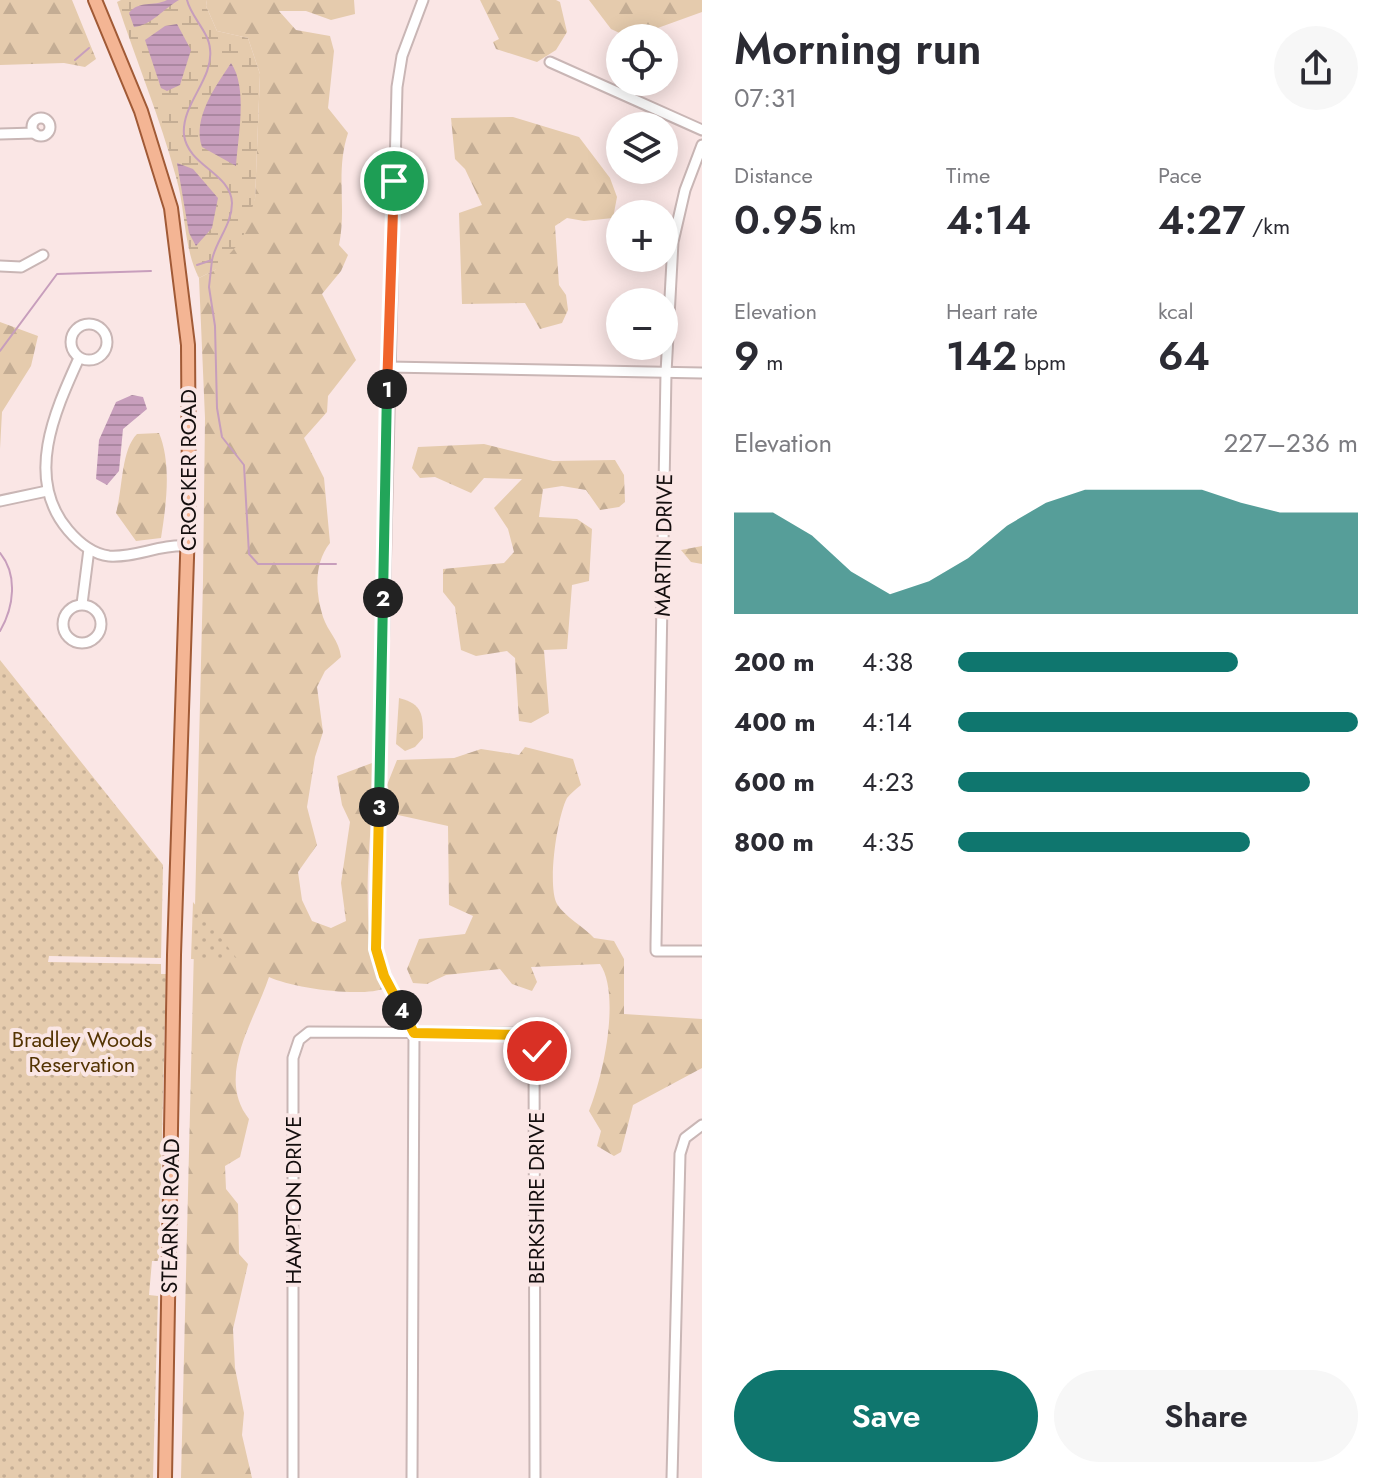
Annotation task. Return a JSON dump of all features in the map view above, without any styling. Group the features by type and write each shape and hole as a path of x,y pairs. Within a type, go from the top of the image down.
{"main road":[{"name":"CROCKER ROAD","path":"95,0 141,111 171,208 188,345 187,546 174,955"},
{"name":"STEARNS ROAD","path":"165,1478 174,955"}],"street":[{"path":"412,1478 414,1033 384,976 376,949 397,87 402,56 423,0"},
{"path":"550,62 702,130"},
{"path":"0,134 35,133"},
{"name":"MARTIN DRIVE","path":"702,145 685,190 673,242 666,373 656,951 702,951"},
{"path":"0,266 21,267 43,255"},
{"path":"79,358 58,405 47,454 47,491 62,522 89,549 106,556 123,556 164,546 187,546"},
{"path":"388,367 702,373"},
{"path":"0,501 47,491"},
{"path":"82,604 89,549"},
{"path":"82,604 99,613 101,625 91,641 79,643 68,637 63,619 70,608 82,604"},
{"name":"HAMPTON DRIVE","path":"293,1478 295,1048 309,1032 414,1033"},
{"name":"BERKSHIRE DRIVE","path":"414,1033 513,1033 524,1035 534,1042 535,1478"},
{"path":"672,1478 680,1154 685,1138 702,1125"}],"green space":[{"path":"0,0 72,0 96,59 85,67 64,63 0,65"},
{"path":"207,0 354,0 355,14 331,20 306,11 279,11 296,30 330,36 334,51 328,108 348,133 342,162 339,245 348,255 341,271 322,294 356,360 328,396 327,412 304,438 324,478 330,543 321,559 317,588 323,617 341,657 325,671 317,687 323,732 315,757 307,807 317,845 298,872 302,900 312,921 331,928 346,921 341,883 350,822 342,805 337,776 372,763 375,776 368,917 377,970 386,988 361,992 328,990 294,985 269,977 241,1048 236,1085 249,1119 240,1157 225,1166 226,1189 238,1204 239,1254 248,1264 233,1329 235,1368 244,1413 242,1435 252,1478 181,1478 203,581 205,418 199,278 215,270 255,199 260,74 248,38 217,31 206,6"},
{"path":"207,0 206,6 217,31 248,38 260,74 255,199 242,240 215,270 199,278 187,241 176,177 117,2"},
{"path":"480,0 556,0 560,2 567,32 556,50 537,62 496,49 493,42 499,39"},
{"path":"589,0 702,0 702,12 669,24 607,24"},
{"path":"513,117 579,137 606,173 606,184 612,184 617,197 616,200 606,200 606,219 584,221 567,218 555,226 559,285 566,295 568,310 562,323 540,329 525,303 462,304 459,213 482,205 465,169 455,159 451,118"},
{"path":"0,322 38,336 31,366 2,412 0,449"},
{"path":"159,433 167,471 161,538 136,541 116,513 125,459 137,434"},
{"path":"484,444 553,461 615,460 624,475 625,502 619,507 600,510 586,490 562,486 543,489 539,517 577,519 592,529 589,581 572,585 567,649 544,650 549,713 531,723 519,721 515,658 507,651 476,656 461,650 455,607 443,592 443,569 504,563 514,552 508,529 494,508 522,479 484,478 471,493 435,477 420,478 412,468 418,447"},
{"path":"702,546 702,564 691,562 681,550"},
{"name":"Bradley Woods Reservation","path":"0,660 163,865 161,958 49,956 48,962 161,964 161,974 166,974 159,1261 152,1261 149,1295 158,1296 153,1478 0,1478"},
{"path":"399,698 417,707 423,723 423,738 415,747 405,751 396,744"},
{"path":"525,747 573,759 581,785 567,798 563,807 554,851 554,895 560,908 594,938 614,941 624,959 624,1014 702,1019 702,1068 633,1105 621,1152 614,1156 597,1146 601,1131 589,1111 600,1078 608,1036 609,995 600,964 531,967 537,982 532,991 512,984 500,969 446,975 427,984 413,983 407,969 419,939 465,934 473,916 449,905 448,826 398,815 387,785 397,760 454,758 481,749 519,755"},
{"path":"193,902 238,960 191,959"}],"shaded area":[{"path":"179,0 152,20 134,27 129,13 133,9"},
{"path":"177,24 191,50 180,85 167,91 161,88 145,40 165,26"},
{"path":"231,63 241,99 236,166 202,147 200,136 207,103"},
{"path":"177,163 193,169 218,198 212,228 196,246 189,233"},
{"path":"132,395 143,397 147,409 123,429 119,471 107,485 96,479 99,440 116,402"}],"waterway":[{"path":"187,0 207,37 210,60 187,113 184,135 193,154 225,184 232,203 212,260 197,265"},
{"path":"75,60 89,48"},
{"path":"212,260 209,287 215,326 217,408 222,437 244,465 249,554 258,564 336,564"},
{"path":"0,351 57,274 151,271"},
{"path":"0,553 12,581 11,602 0,631"}],"route":[{"path":"394,181 376,949 384,976 414,1033 513,1033 524,1035 534,1042 537,1051"}]}
